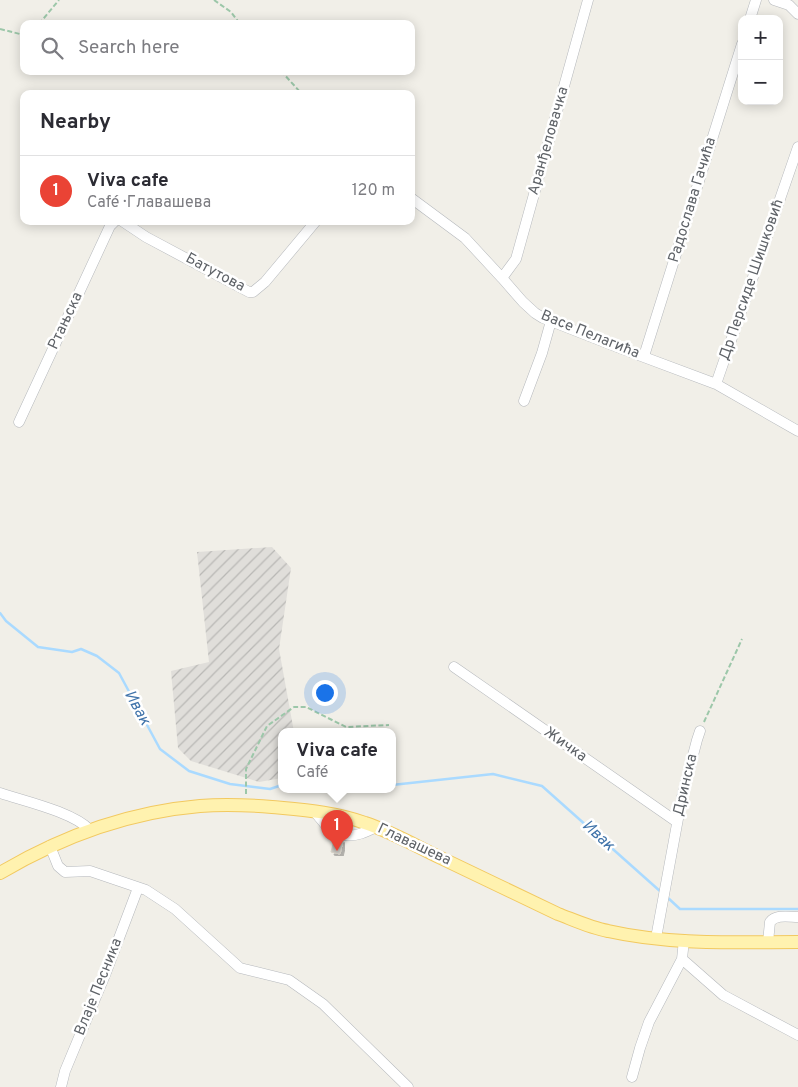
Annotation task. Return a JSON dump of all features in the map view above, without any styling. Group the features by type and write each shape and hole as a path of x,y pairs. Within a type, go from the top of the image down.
{"main road":[{"name":"Главашева","path":"0,873 50,846 90,830 124,820 153,813 200,806 246,805 340,816 376,827 558,914 607,931 684,940 798,942"}],"street":[{"name":"Аранђеловачка","path":"502,278 516,259 588,0"},
{"path":"751,15 756,0"},
{"path":"774,0 789,5 798,14"},
{"name":"Радослава Гачића","path":"644,356 738,57"},
{"name":"Др Персиде Шишковић","path":"716,384 798,147"},
{"name":"Васе Пелагића","path":"415,201 465,238 535,313 617,347 716,384 798,431"},
{"name":"Ртањска","path":"19,422 111,225"},
{"name":"Батутова","path":"128,225 249,292 253,292 264,282 313,225"},
{"path":"524,401 542,353 551,321"},
{"name":"Жичка","path":"454,667 677,822"},
{"name":"Дринска","path":"656,938 682,797 700,731"},
{"path":"0,793 60,812 78,820 90,830"},
{"path":"314,812 330,829 340,834 352,836 367,832 376,827"},
{"path":"50,846 58,866 65,872 90,870 146,890 175,910 240,968 289,980 323,1004 408,1087"},
{"name":"Влаје Песника","path":"61,1087 65,1071 138,888"},
{"path":"768,942 771,919 798,917"},
{"path":"632,1077 649,1022 682,959 684,940"},
{"path":"682,959 723,995 798,1036"}],"path":[{"path":"42,20 59,0"},
{"path":"214,0 231,12 237,20"},
{"path":"0,29 20,34"},
{"path":"285,75 298,90"},
{"path":"700,731 742,639"},
{"path":"246,789 246,769 267,726 294,707 306,706 346,727 388,725"}],"shaded area":[{"path":"272,547 291,568 279,649 293,728 278,728 278,779 259,782 191,761 178,748 171,671 209,662 197,552"}],"building":[{"path":"339,838 343,841 340,854 331,852 334,840"}],"waterway":[{"name":"Ивак","path":"0,613 6,621 38,647 72,652 81,649 97,656 119,673 160,749 189,771 230,784 270,789 278,786"},
{"name":"Ивак","path":"396,785 493,774 542,786 661,892"},
{"name":"Ивак","path":"667,897 680,909 798,909"}],"place":[{"name":"Viva cafe","path":"337,851"}]}
